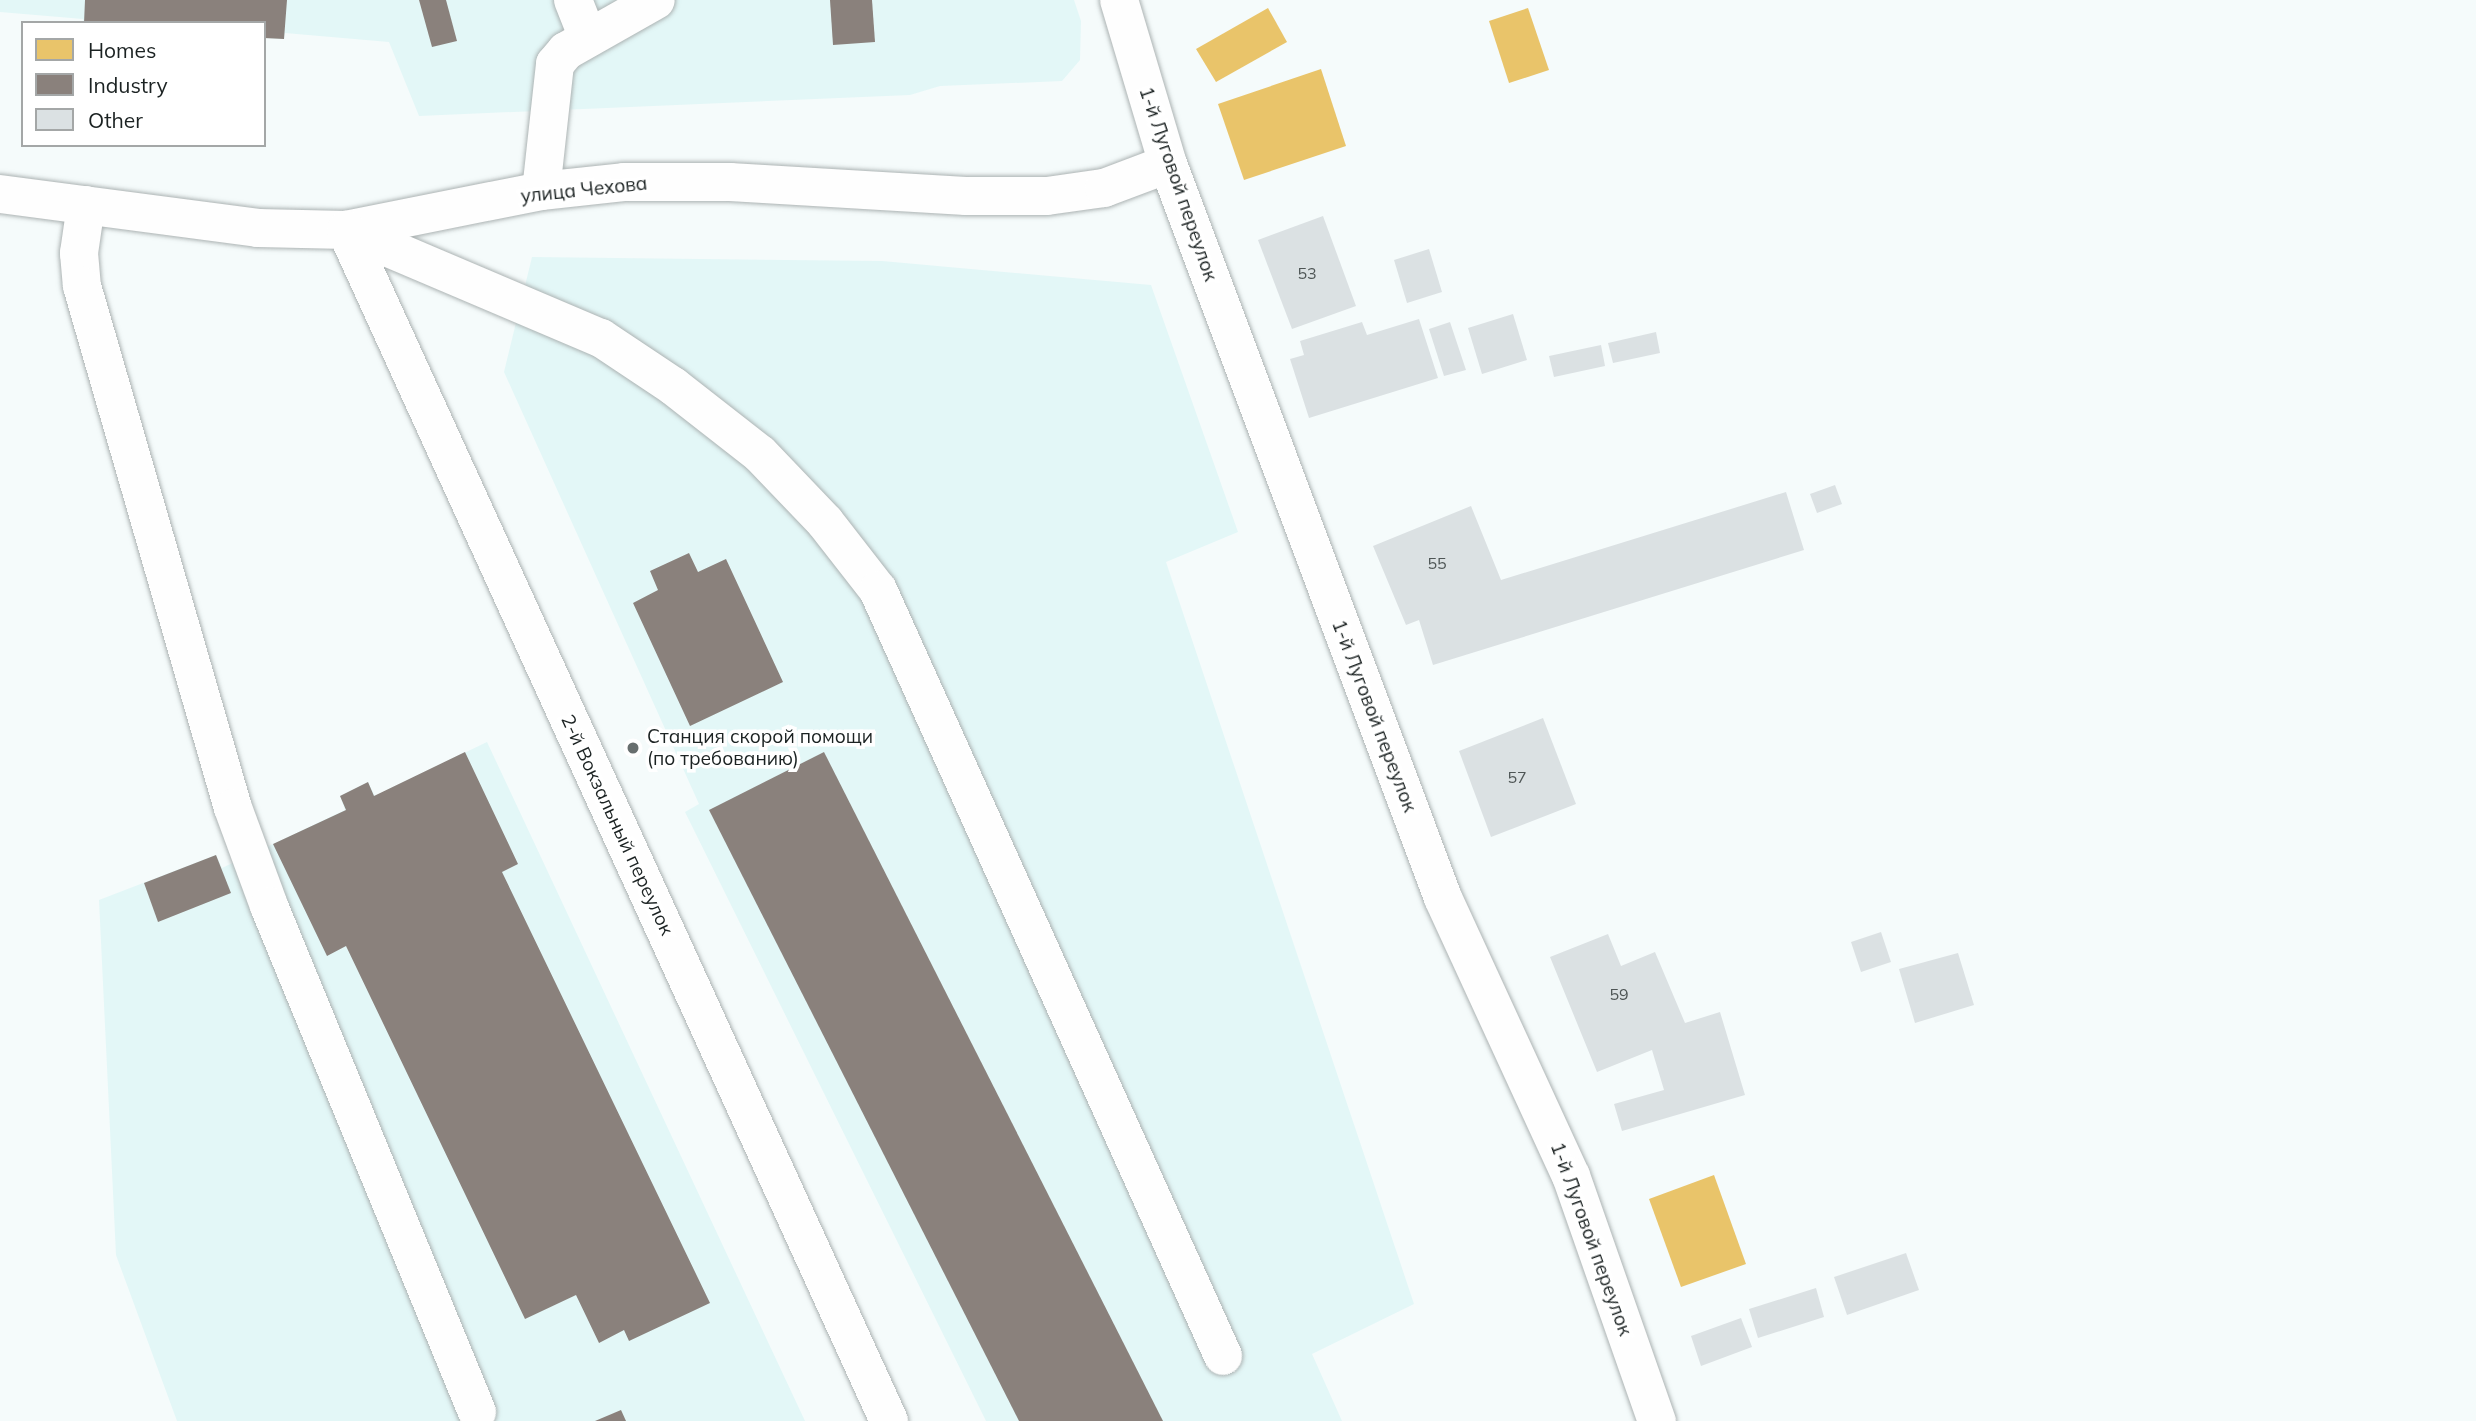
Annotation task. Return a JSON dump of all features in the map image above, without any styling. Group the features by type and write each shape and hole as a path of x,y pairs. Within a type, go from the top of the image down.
{"street":[{"path":"573,0 588,38"},
{"path":"541,191 553,71 566,51 656,0"},
{"name":"1-й Луговой переулок","path":"1119,0 1168,164 1443,898 1571,1176 1657,1421"},
{"name":"улица Чехова","path":"0,194 258,228 346,230 541,191 624,183 730,182 966,196 1047,196 1104,188 1168,164"},
{"path":"86,205 79,253 82,286 233,808 269,906 477,1412"},
{"path":"346,230 601,338 663,379 760,454 825,522 878,590 1223,1356"},
{"name":"2-й Вокзальный переулок","path":"346,230 889,1421"}],"shaded area":[{"path":"0,0 1074,0 1081,21 1080,60 1062,81 940,86 910,95 419,116 389,42 285,33 284,39 266,38 266,21 84,21 0,12"},
{"path":"532,257 882,261 1151,285 1238,532 1166,562 1414,1304 1312,1354 1342,1421 986,1421 685,812 699,804 504,372"},
{"path":"487,742 805,1421 177,1421 116,1255 99,900 216,855 222,868 345,810 340,796 368,782 375,796"}],"building: Homes":[{"path":"1268,8 1287,42 1216,82 1196,49"},
{"path":"1528,8 1549,70 1509,83 1489,21"},
{"path":"1321,69 1346,146 1244,180 1218,104"},
{"path":"1714,1175 1746,1264 1681,1287 1649,1199"}],"building: Industry":[{"path":"85,0 287,0 284,39 266,38 266,21 84,21"},
{"path":"419,0 446,0 457,41 432,47"},
{"path":"830,0 872,0 875,42 833,45"},
{"path":"689,553 698,572 726,559 783,682 690,726 633,603 658,590 650,571"},
{"path":"465,752 518,864 502,872 710,1303 629,1341 624,1330 599,1343 576,1295 525,1319 346,946 327,956 273,844 346,810 340,796 368,782 374,796"},
{"path":"824,752 1163,1421 1019,1421 709,810"},
{"path":"216,855 231,893 158,922 144,883"},
{"path":"621,1410 626,1421 595,1421"}],"building: Other":[{"path":"1323,216 1356,306 1292,329 1258,240"},
{"path":"1429,249 1442,292 1407,303 1394,260"},
{"path":"1513,314 1527,360 1482,374 1468,328"},
{"path":"1419,319 1438,378 1309,418 1290,359 1304,355 1300,341 1362,322 1367,335"},
{"path":"1450,322 1466,370 1444,376 1429,329"},
{"path":"1656,332 1660,353 1613,363 1608,343"},
{"path":"1601,345 1605,366 1554,377 1549,356"},
{"path":"1835,485 1842,504 1817,513 1810,494"},
{"path":"1786,492 1804,550 1433,665 1419,620 1406,625 1373,546 1471,506 1501,580"},
{"path":"1543,718 1576,804 1491,837 1459,751"},
{"path":"1881,932 1891,962 1861,972 1851,942"},
{"path":"1608,934 1621,966 1655,952 1685,1023 1720,1012 1745,1095 1622,1131 1614,1104 1664,1090 1652,1050 1597,1072 1550,957"},
{"path":"1958,953 1974,1005 1915,1023 1899,969"},
{"path":"1906,1253 1919,1290 1847,1315 1834,1277"},
{"path":"1816,1288 1824,1317 1758,1338 1749,1309"},
{"path":"1741,1318 1752,1347 1701,1366 1691,1336"}],"place":[{"name":"Станция скорой помощи (по требованию)","path":"633,748"}]}
